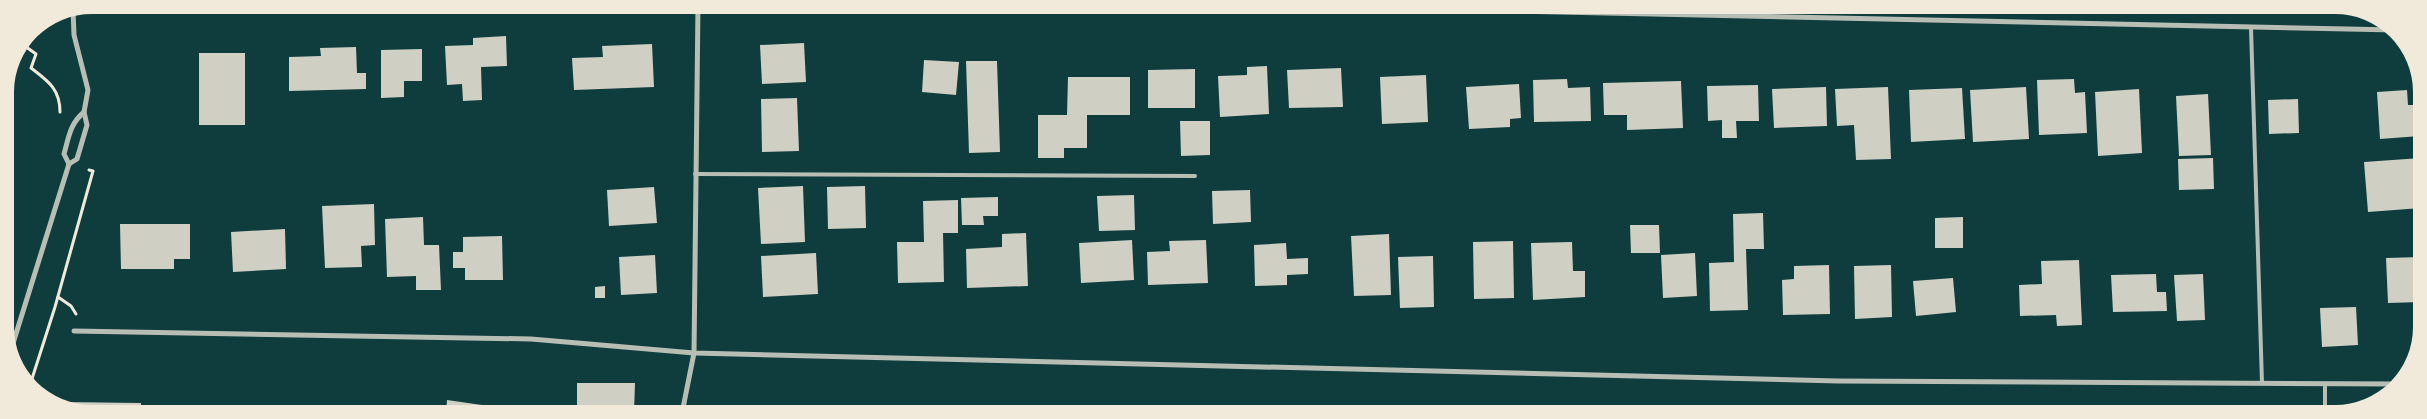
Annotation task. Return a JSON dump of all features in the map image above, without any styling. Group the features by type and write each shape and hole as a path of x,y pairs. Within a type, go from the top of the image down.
{"street":[{"path":"684,405 694,353 698,14"},
{"path":"1628,14 2383,30"},
{"path":"15,338 69,164 77,159 87,125 84,112 88,90 74,34 73,16"},
{"path":"69,164 64,154 66,146 74,121 84,112"},
{"path":"74,331 530,339 694,353 1838,381 2389,384"}],"lane":[{"path":"2251,28 2262,383"},
{"path":"695,174 1195,176"},
{"path":"2325,384 2325,405"}],"path":[{"path":"28,48 36,54 31,68 54,86 60,102 60,114"},
{"path":"32,377 55,307 93,171 69,164"}],"building":[{"path":"506,36 507,66 481,67 482,100 463,101 462,84 447,85 445,46 473,45 473,38"},
{"path":"804,43 806,82 762,84 760,45"},
{"path":"652,44 654,87 574,90 572,58 603,57 602,46"},
{"path":"356,47 357,73 366,73 366,89 289,91 289,57 321,56 320,48"},
{"path":"422,49 422,81 404,81 404,97 381,98 381,50"},
{"path":"199,53 245,53 245,125 199,125"},
{"path":"924,60 959,62 956,95 922,92"},
{"path":"966,61 997,61 1000,152 969,153"},
{"path":"1267,66 1269,114 1220,117 1218,76 1247,75 1247,67"},
{"path":"1341,68 1343,107 1289,108 1287,70"},
{"path":"1195,69 1195,108 1148,108 1148,70"},
{"path":"1426,75 1428,122 1382,124 1380,77"},
{"path":"1068,77 1130,77 1130,115 1087,115 1087,148 1064,148 1064,158 1038,158 1038,115 1067,115"},
{"path":"1567,79 1568,88 1590,87 1591,121 1534,122 1533,80"},
{"path":"2074,79 2075,93 2085,92 2087,133 2039,135 2037,80"},
{"path":"1681,81 1683,128 1627,130 1627,115 1604,115 1603,83"},
{"path":"1519,84 1521,118 1510,119 1510,127 1469,129 1466,87"},
{"path":"1758,85 1759,121 1736,121 1737,138 1722,138 1722,120 1708,121 1707,86"},
{"path":"1826,87 1827,126 1774,128 1772,89"},
{"path":"1888,87 1891,159 1856,160 1854,125 1837,126 1835,89"},
{"path":"2026,87 2029,139 1973,142 1970,90"},
{"path":"1962,88 1965,139 1911,142 1909,90"},
{"path":"2139,89 2142,153 2098,156 2095,92"},
{"path":"2407,90 2408,105 2413,105 2413,137 2380,139 2377,92"},
{"path":"2208,94 2211,155 2179,156 2176,96"},
{"path":"797,98 799,151 762,152 761,99"},
{"path":"2298,99 2299,133 2269,134 2268,100"},
{"path":"1180,121 1210,121 1210,155 1181,156"},
{"path":"2213,158 2214,189 2179,190 2178,159"},
{"path":"2413,159 2413,209 2368,212 2364,162"},
{"path":"803,186 805,242 761,244 758,188"},
{"path":"865,186 866,228 828,229 827,187"},
{"path":"654,187 657,223 609,226 607,190"},
{"path":"1250,190 1251,222 1213,224 1212,191"},
{"path":"1134,195 1135,230 1099,231 1097,196"},
{"path":"998,197 998,216 983,216 984,225 962,225 961,198"},
{"path":"958,200 958,233 943,233 944,282 898,283 897,242 924,242 923,201"},
{"path":"374,204 375,245 361,246 362,267 325,268 322,206"},
{"path":"1763,213 1764,249 1746,249 1748,310 1710,311 1709,263 1734,262 1733,214"},
{"path":"423,217 424,245 439,245 441,290 416,290 416,276 387,277 385,219"},
{"path":"1963,217 1963,248 1935,248 1935,218"},
{"path":"120,224 190,224 190,259 174,259 174,269 121,269"},
{"path":"1630,225 1659,225 1660,253 1631,253"},
{"path":"285,229 286,269 233,272 231,232"},
{"path":"1026,233 1028,286 967,288 966,249 1002,247 1002,234"},
{"path":"1389,234 1391,295 1354,296 1351,236"},
{"path":"502,236 503,280 465,280 465,268 453,268 453,252 463,252 463,237"},
{"path":"1132,240 1134,280 1081,283 1079,243"},
{"path":"1206,240 1208,283 1148,285 1147,252 1170,251 1169,241"},
{"path":"1513,241 1514,298 1474,299 1473,242"},
{"path":"1572,242 1573,271 1585,271 1585,297 1533,300 1531,243"},
{"path":"1286,243 1287,259 1308,258 1308,274 1287,275 1287,285 1255,286 1254,245"},
{"path":"816,253 818,294 763,297 761,256"},
{"path":"1695,253 1697,296 1663,298 1661,255"},
{"path":"655,255 657,293 621,295 619,257"},
{"path":"1433,256 1434,307 1400,308 1398,257"},
{"path":"2413,257 2413,302 2388,303 2386,258"},
{"path":"2079,260 2082,325 2057,326 2056,315 2020,316 2019,285 2042,284 2041,261"},
{"path":"1829,265 1830,314 1783,315 1782,280 1794,279 1794,266"},
{"path":"1891,265 1892,317 1855,319 1854,266"},
{"path":"2156,274 2157,292 2166,292 2167,311 2113,312 2111,275"},
{"path":"2203,274 2205,320 2177,321 2174,275"},
{"path":"1953,278 1956,312 1916,316 1913,281"},
{"path":"605,286 605,298 595,298 595,287"},
{"path":"2356,307 2358,345 2322,347 2320,308"},
{"path":"577,383 635,383 634,405 577,405"},
{"path":"447,400 482,405 447,405"},
{"path":"71,402 141,403 141,405 82,405"}]}
